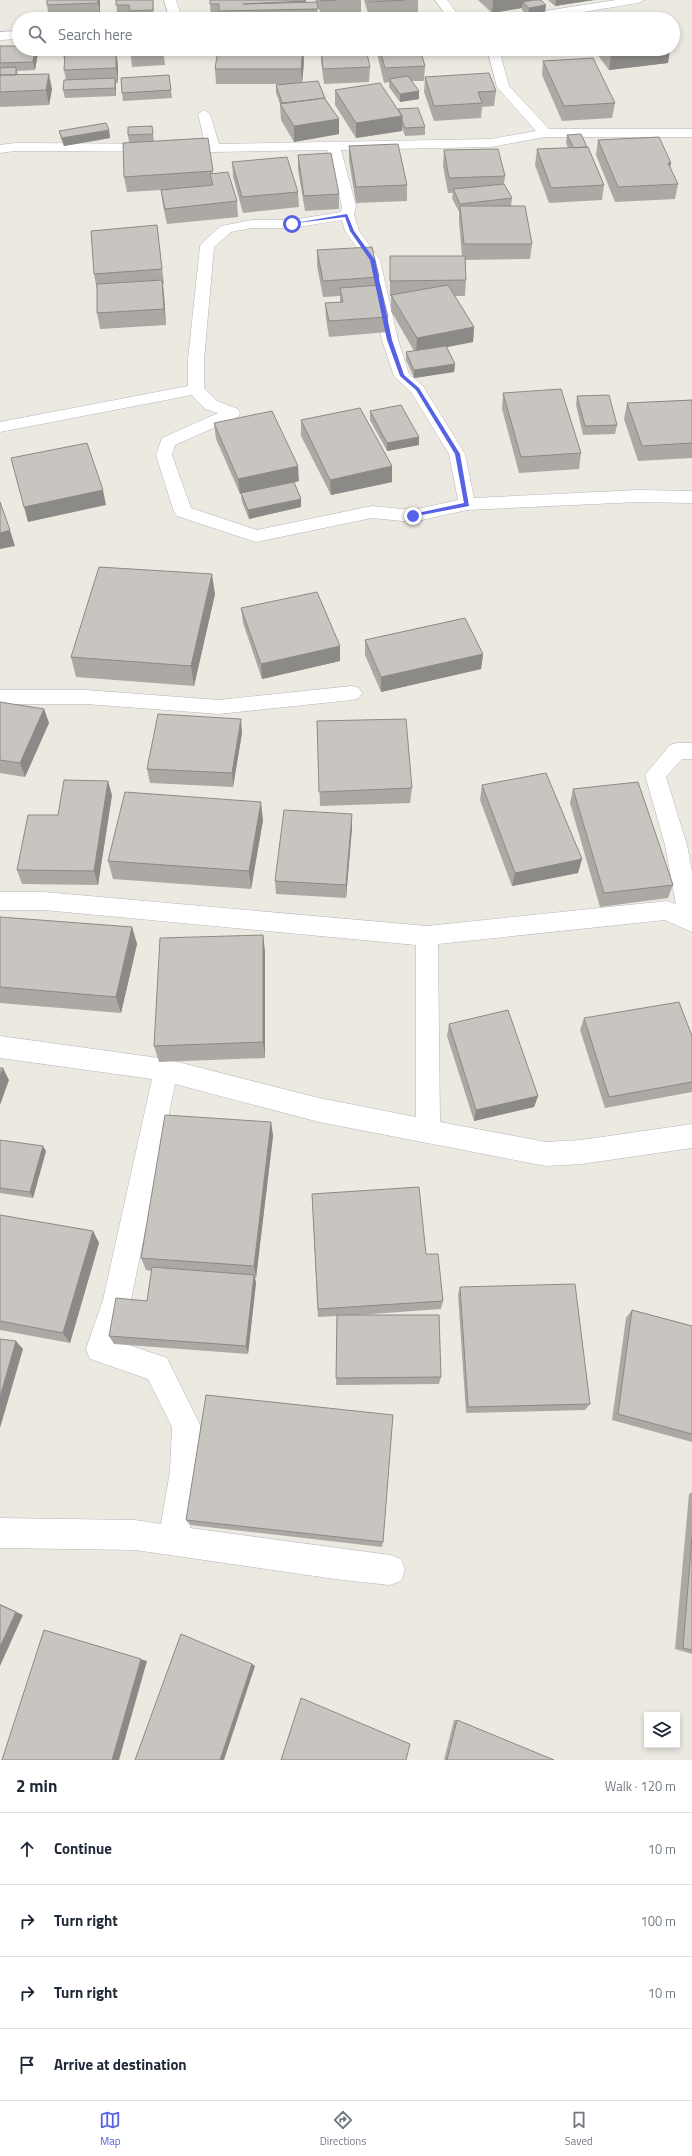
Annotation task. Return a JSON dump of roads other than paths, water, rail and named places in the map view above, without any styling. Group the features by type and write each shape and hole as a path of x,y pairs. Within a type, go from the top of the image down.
{"street":[{"path":"170,0 174,12"},
{"path":"441,0 450,12"},
{"path":"562,12 638,0"},
{"path":"0,36 12,35"},
{"path":"495,56 503,87 545,133"},
{"path":"204,114 213,148"},
{"path":"0,149 21,147 213,148 491,143 545,133 692,133"},
{"path":"333,146 349,206 347,215 352,231 373,260 390,340 402,376 417,389 457,454 467,504"},
{"path":"347,215 292,224 252,224 226,229 207,246 196,360 196,389 211,406 232,413 168,442 164,455 183,512 256,536 372,512 413,516 467,504 638,496 692,497"},
{"path":"0,426 196,389"},
{"path":"0,697 86,697 219,707 352,693"},
{"path":"692,751 677,751 655,775 676,845 692,924"},
{"path":"0,901 44,900 427,936 667,910 692,924"},
{"path":"427,936 428,1131"},
{"path":"0,1047 166,1070 320,1110 546,1154 581,1152 692,1136"},
{"path":"166,1070 116,1300 100,1349 157,1368 186,1425 185,1471 173,1540"},
{"path":"0,1533 134,1536 173,1540 342,1565 390,1570"}]}
